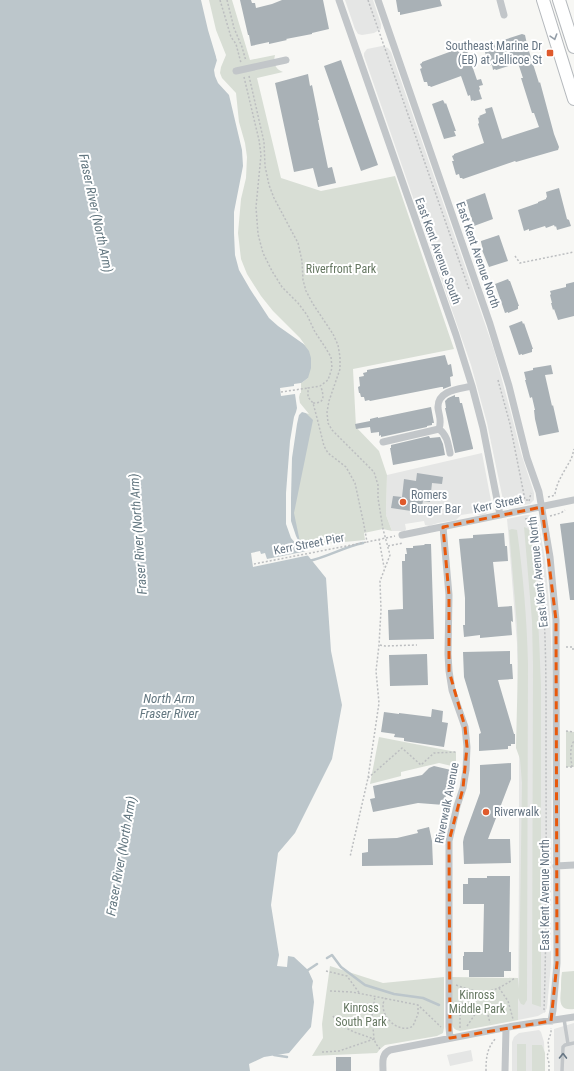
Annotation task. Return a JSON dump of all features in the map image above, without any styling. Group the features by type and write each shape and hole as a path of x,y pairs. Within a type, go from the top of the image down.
{"main road":[{"path":"543,0 574,99"},
{"path":"559,0 574,47"}],"street":[{"name":"East Kent Avenue South","path":"339,0 456,335 472,386 483,428 500,515"},
{"name":"East Kent Avenue North","path":"378,0 490,324 509,386 527,458 542,507 550,558 556,620 557,963 551,1021"},
{"path":"500,0 504,15"},
{"path":"242,70 286,60"},
{"path":"439,429 441,424 441,416 438,408 439,401 442,396 453,390 472,386"},
{"path":"383,442 439,429"},
{"path":"439,429 444,433 448,440 450,453"},
{"name":"Kerr Street","path":"402,535 574,500"},
{"name":"Riverwalk Avenue","path":"443,527 449,595 449,671 452,690 465,727 467,747 466,770 463,788 457,806 449,841 450,1038"},
{"path":"556,866 574,865"},
{"path":"383,1071 382,1060 385,1053 390,1050 450,1038 574,1017"},
{"path":"505,1071 506,1028"}],"lane":[{"path":"564,1019 568,1044"},
{"path":"562,1071 563,1047 574,1043"}],"path":[{"path":"220,0 231,37 236,44 259,140 261,155 256,207 258,234 263,253 282,286 307,315 314,332 331,357 332,368 328,380 324,384 320,386 280,392"},
{"path":"227,0 234,28 242,47 242,70 264,142 265,166 269,185 274,198 298,243 306,291 333,334 338,345 340,369 329,402 327,412 328,423 332,430 374,472 378,485 378,498 390,555 380,581 381,610 376,671 379,703 368,778 350,857"},
{"path":"368,0 469,290"},
{"path":"515,256 520,264 574,252"},
{"path":"498,379 510,424 525,500 529,500"},
{"path":"313,403 322,401 323,397 320,386"},
{"path":"308,388 308,397 313,403 324,446 328,453 346,468 355,483 367,542"},
{"path":"547,497 555,494 559,482 571,460 574,449"},
{"path":"552,516 562,513 565,510 569,510"},
{"path":"532,516 539,558 546,656 545,980"},
{"path":"526,518 536,518"},
{"name":"Kerr Street Pier","path":"254,564 386,538"},
{"path":"379,539 385,568"},
{"path":"379,645 418,645"},
{"path":"566,648 572,647 572,649 574,649"},
{"path":"566,730 574,732"},
{"path":"566,767 573,767 571,748 574,741"},
{"path":"368,778 402,748 421,765 434,753 456,752"},
{"path":"326,971 347,976 360,994"},
{"path":"456,985 473,991 484,992 499,988 515,978"},
{"path":"499,988 505,996 513,1021"},
{"path":"330,991 375,996 418,1005 442,1028"},
{"path":"460,1031 461,1005 466,997 473,991"},
{"path":"375,996 372,1016 374,1039 376,1044 385,1053"},
{"path":"386,998 383,1004 385,1015 391,1023 402,1029 409,1029 413,1026 418,1014 418,1005"},
{"path":"467,1026 478,1010"},
{"path":"488,1015 490,1025"},
{"path":"333,1016 338,1024 354,1032 374,1039"},
{"path":"549,1071 547,1056 549,1051 548,1041 551,1033 551,1021"},
{"path":"486,1071 486,1055 491,1043 506,1028"},
{"path":"322,1052 339,1051 374,1039"}],"highlighted area":[{"path":"542,507 556,620 557,963 551,1021 450,1038 449,841 463,788 467,747 465,727 449,671 449,595 443,527"}],"shaded area":[{"path":"345,0 373,0 381,24 381,29 374,33 362,35 358,34"},
{"path":"382,46 388,48 391,52 494,350 521,453 534,493 534,500 530,504 510,507 504,504 487,423 471,365 364,56 367,49"},
{"path":"482,453 492,506 490,511 484,515 474,513 461,515 456,520 429,526 425,525 424,521 405,524 405,531 392,531 386,515 387,475"},
{"path":"532,515 538,521 545,558 550,614 552,671 551,964 547,1008 545,1012 538,1016 518,1020 519,754 517,643 507,519"},
{"path":"574,1023 574,1071 554,1071 554,1029"},
{"path":"539,1030 544,1042 545,1071 512,1071 512,1042 514,1037 519,1033"},
{"path":"471,1050 473,1061 450,1066 447,1055"}],"green space":[{"name":"Riverfront Park","path":"207,0 232,0 250,60 275,55 275,65 283,72 257,78 281,178 321,191 395,176 454,349 353,369 356,427 379,451 387,475 386,515 392,531 383,529 364,533 365,540 313,545 305,543 298,540 291,521 300,384 308,378 274,315 246,276 239,260 215,32"},
{"path":"524,527 529,529 531,533 538,610 541,685 541,1007 532,1004 533,665 532,621"},
{"name":"Kinross Middle Park","path":"509,530 517,530 521,563 528,664 527,1000 524,1005 521,1004 518,998 518,1020 460,1031 455,1029 452,1024 452,977 518,978 519,989 522,783 520,759 516,748 518,663 517,625"},
{"path":"566,731 574,732 574,767 566,767"},
{"path":"379,737 456,752 456,767 439,763 401,772 401,776 370,784"},
{"name":"Kinross South Park","path":"330,966 383,983 444,977 443,1033 437,1036 385,1045 377,1053 312,1056 323,1038 322,1024"},
{"path":"574,971 574,1009 569,1009 565,1008 560,1001 562,972"},
{"path":"517,1044 526,1044 526,1071 517,1071"},
{"path":"532,1045 542,1045 545,1053 545,1071 532,1071"}],"water":[{"name":"North Arm Fraser River","path":"0,0 207,0 220,79 234,94 237,122 245,157 238,204 237,232 239,260 246,276 274,315 302,342 309,351 311,358 311,368 308,378 300,384 299,401 304,411 313,420 294,513 301,547 326,578 331,651 342,705 332,759 295,833 278,853 271,905 279,955 277,966 287,967 288,956 294,957 308,970 313,981 312,987 314,1002 311,1027 289,1053 264,1057 249,1064 250,1071 0,1071"}],"pier":[{"path":"201,0 209,0 216,30 226,55 220,73 222,78 236,93 239,122 245,143 247,157 246,178 241,199 238,233 241,259 247,274 261,296 305,345 269,318 239,270 235,255 234,212 243,166 242,150 229,95 218,83 215,76 214,70 217,60"},
{"path":"301,383 301,393 299,397 300,403 309,414 302,412 299,415 297,424 292,458 291,521 298,540 302,542 304,547 297,545 291,538 286,524 286,493 290,441 297,408 295,394 281,396 280,388 294,386 294,384"},
{"path":"260,551 261,554 265,553 267,559 307,551 310,555 253,567 251,553"}],"building":[{"path":"240,0 251,0 252,3 255,3 256,8 282,0 323,0 329,29 269,44 269,42 251,46"},
{"path":"396,0 440,0 442,6 400,15"},
{"path":"522,34 525,35 539,83 540,82 559,147 558,150 516,162 515,161 463,179 460,178 459,174 456,175 452,156 484,143 478,124 478,118 486,113 485,109 492,107 502,139 539,127 534,113 532,113 518,63 493,70 492,65 489,66 485,52 488,52 486,47 488,45"},
{"path":"463,47 466,48 477,80 481,79 483,85 479,86 479,90 482,99 471,101 470,95 468,96 461,76 431,87 428,86 427,82 424,82 420,69 422,68 420,64 422,62"},
{"path":"341,60 378,165 361,171 324,66"},
{"path":"308,74 310,86 312,85 328,168 332,167 336,183 318,187 313,168 294,172 275,83"},
{"path":"443,100 445,104 446,103 456,131 454,131 456,136 444,139 432,104"},
{"path":"559,188 567,219 569,220 571,226 557,230 556,226 555,227 554,225 546,228 545,226 524,231 518,210 546,199 546,192"},
{"path":"485,193 493,219 474,226 466,200"},
{"path":"499,235 508,261 489,267 482,250 481,241"},
{"path":"508,279 519,306 518,309 505,313 495,284"},
{"path":"574,282 574,316 558,320 551,303 550,291 566,287 566,284"},
{"path":"522,321 533,349 532,352 519,355 509,326"},
{"path":"445,355 448,365 451,364 453,376 450,377 451,386 443,389 443,387 441,387 370,401 365,401 364,397 361,397 359,393 359,377 364,376 363,373 367,372 367,370"},
{"path":"551,365 553,374 545,375 559,432 539,436 532,397 530,398 524,372 533,370 533,368"},
{"path":"455,395 455,397 459,397 460,403 462,403 473,449 455,453 445,408 445,401"},
{"path":"431,407 434,423 427,427 381,437 381,435 379,436 379,432 371,433 370,427 356,429 355,424 370,421 370,419"},
{"path":"429,436 430,438 440,437 445,455 393,465 390,448 391,445"},
{"path":"417,473 443,477 442,484 432,483 430,502 423,501 421,510 412,509 411,511 391,508 393,496 402,497 404,479 416,481"},
{"path":"574,522 574,600 570,600 560,524"},
{"path":"504,533 508,561 493,562 498,607 512,606 512,635 480,638 480,635 464,637 463,625 465,625 465,598 459,539 473,538 473,535"},
{"path":"431,544 434,639 389,640 388,610 403,609 402,561 405,561 405,554 407,554 406,548 413,548 413,546"},
{"path":"510,651 510,664 512,664 513,679 498,680 515,734 515,744 508,746 508,749 479,751 479,734 481,733 464,677 463,652"},
{"path":"427,654 428,685 390,686 389,655"},
{"path":"432,709 443,711 442,722 448,723 444,747 404,741 404,738 394,737 395,734 381,732 384,712 431,717"},
{"name":"Riverwalk","path":"511,763 511,779 488,839 510,839 511,863 464,864 463,842 480,793 480,765"},
{"path":"434,766 451,770 444,805 418,803 373,812 370,799 375,798 373,786 422,775 429,768"},
{"path":"429,827 432,841 433,865 362,866 362,853 368,852 368,839 397,838 418,833 417,830"},
{"path":"487,876 510,876 509,952 511,952 511,971 504,971 504,977 469,977 469,970 463,970 463,956 464,952 483,952 484,904 463,904 463,884 468,884 468,878 487,878"},
{"path":"336,1057 351,1057 351,1071 336,1071"}],"waterway":[{"path":"309,561 363,543"},
{"path":"327,958 332,955 341,967 365,985 394,994 423,998 439,1005"},
{"path":"308,970 317,964"},
{"path":"274,1055 287,1057"}],"place":[{"name":"Southeast Marine Dr (EB) at Jellicoe St","path":"550,53"},
{"name":"Romers Burger Bar","path":"403,502"},
{"name":"Riverwalk","path":"486,812"}],"water label":[{"name":"Fraser River (North Arm)","path":"96,213"},
{"name":"Fraser River (North Arm)","path":"138,534"},
{"name":"Fraser River (North Arm)","path":"121,856"}]}
